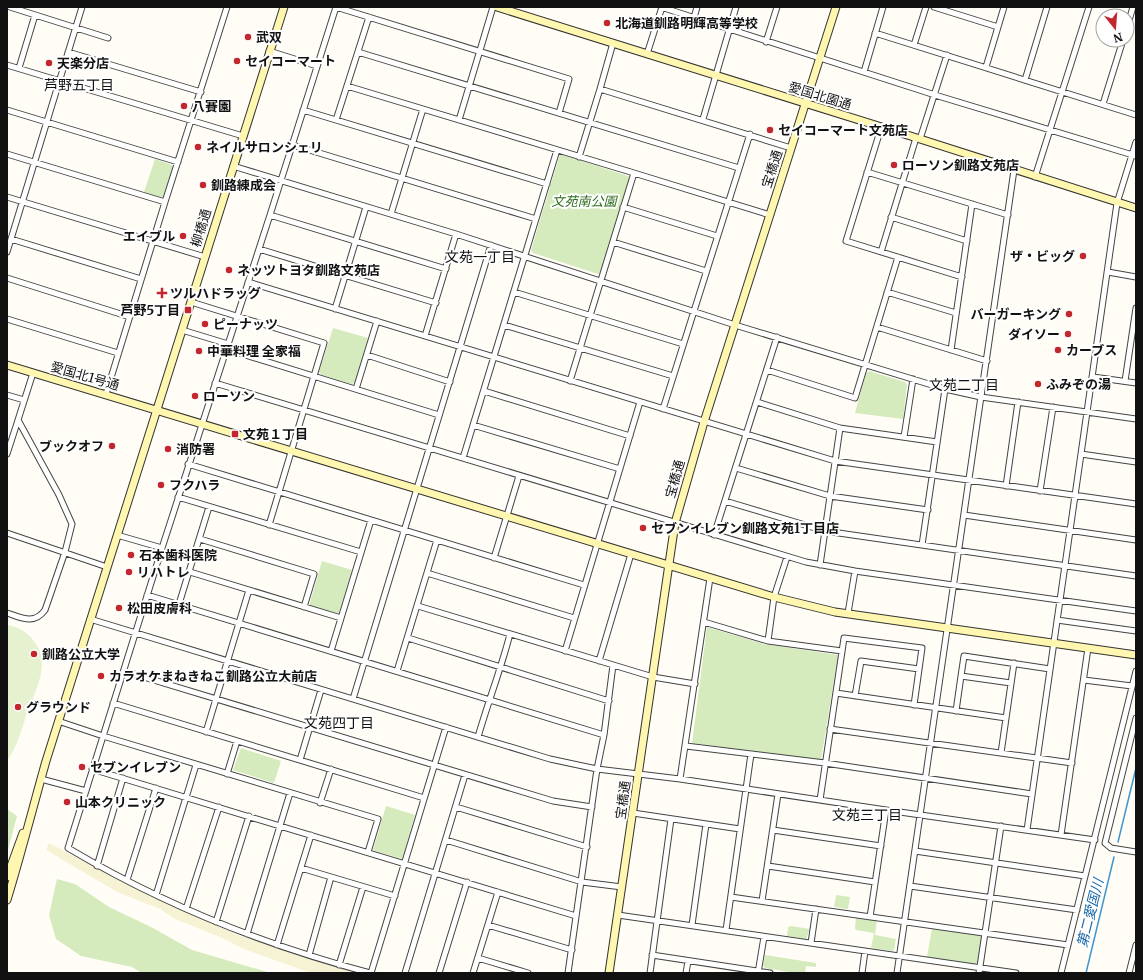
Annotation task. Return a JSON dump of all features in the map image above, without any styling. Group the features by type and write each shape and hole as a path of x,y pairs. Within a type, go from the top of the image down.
{"street":[{"path":"10,7 108,38"},
{"path":"7,252 82,7"},
{"path":"106,394 227,7"},
{"name":"柳橋通","path":"31,813 90,619 284,7"},
{"path":"446,727 405,864 370,973 277,945 216,922 97,866 68,848 188,464 293,145 336,7 569,79 558,113"},
{"path":"459,120 493,7"},
{"name":"愛国北園通","path":"497,7 1136,208"},
{"path":"647,54 662,7 766,42 1134,156"},
{"path":"694,18 697,7"},
{"path":"702,119 736,7"},
{"path":"766,42 777,7"},
{"name":"宝橋通","path":"609,973 675,523 704,422 836,7"},
{"path":"864,72 883,7"},
{"path":"914,45 926,7"},
{"path":"934,7 998,27"},
{"path":"986,67 1004,7"},
{"path":"1025,80 1047,7"},
{"path":"1036,177 1089,7"},
{"path":"18,68 35,15"},
{"path":"336,120 369,17"},
{"path":"875,32 1136,115"},
{"path":"579,157 613,43"},
{"path":"1103,104 1120,48"},
{"path":"269,51 317,66"},
{"path":"68,52 200,92"},
{"path":"358,52 739,168"},
{"path":"881,252 902,183 935,95 948,55"},
{"path":"7,65 243,136"},
{"path":"347,86 770,215"},
{"path":"600,89 702,119 792,148"},
{"path":"391,214 423,109"},
{"path":"7,110 178,162"},
{"path":"303,110 547,184"},
{"path":"881,128 846,241 962,277"},
{"path":"663,409 750,134"},
{"path":"1027,830 1117,202 1134,156 1136,142"},
{"path":"293,145 536,219"},
{"path":"463,458 557,150"},
{"path":"7,154 165,202"},
{"path":"233,166 456,234 735,325 945,389 981,397 1136,419"},
{"path":"897,973 1014,170"},
{"path":"867,172 1008,215"},
{"path":"570,381 634,173"},
{"path":"7,197 204,257"},
{"path":"951,350 972,204"},
{"path":"335,309 366,207"},
{"path":"623,207 717,236"},
{"path":"270,215 446,269"},
{"path":"891,218 967,241"},
{"path":"425,336 456,234"},
{"path":"11,239 141,279"},
{"path":"613,242 706,271"},
{"path":"353,699 491,245"},
{"path":"259,249 436,303"},
{"path":"767,370 855,398 898,258"},
{"path":"1108,272 1136,276"},
{"path":"7,278 130,317"},
{"path":"248,282 835,461 1136,504"},
{"path":"514,292 683,344"},
{"path":"887,292 956,313"},
{"path":"191,302 324,343 269,525"},
{"path":"1125,381 1133,347 1136,311"},
{"path":"7,319 118,353"},
{"path":"356,389 377,321"},
{"path":"504,325 673,376"},
{"path":"877,327 987,361"},
{"path":"182,330 227,347 314,376 440,415"},
{"path":"714,535 777,337"},
{"path":"367,355 450,382"},
{"name":"愛国北1号通","path":"7,365 417,488 774,598 835,612 1136,655"},
{"path":"7,454 33,374"},
{"path":"1093,376 1136,383"},
{"path":"904,437 913,379"},
{"path":"215,383 787,557 855,571 1136,611"},
{"path":"922,545 945,389"},
{"path":"484,391 630,436"},
{"path":"7,395 24,400"},
{"path":"565,651 596,543 640,402"},
{"path":"757,402 840,428 937,442"},
{"path":"1006,486 1018,402"},
{"path":"1040,490 1053,407"},
{"path":"7,613 30,619 38,618 45,610 65,552 72,524 18,420"},
{"path":"473,425 620,469"},
{"path":"820,565 840,428"},
{"path":"1081,454 1136,462"},
{"path":"188,464 584,585"},
{"path":"736,468 830,496 928,510"},
{"path":"494,558 518,476"},
{"path":"178,497 361,552"},
{"path":"725,501 825,531 1136,576"},
{"path":"180,604 209,507"},
{"path":"964,516 1136,540"},
{"path":"331,651 370,520"},
{"path":"7,533 107,567"},
{"path":"117,535 162,548"},
{"path":"200,539 314,574 304,607"},
{"path":"397,671 437,540"},
{"path":"599,662 631,554"},
{"path":"768,641 774,598 787,557"},
{"path":"848,613 855,571"},
{"path":"190,572 341,618"},
{"path":"427,573 574,618"},
{"path":"680,779 710,578"},
{"path":"206,732 249,590"},
{"path":"147,595 604,735"},
{"path":"418,606 599,662 653,677 695,684"},
{"path":"90,619 550,759 597,769 680,779 1095,840"},
{"path":"1057,620 1136,631"},
{"path":"704,622 768,641 842,651"},
{"path":"478,737 510,634"},
{"path":"408,638 609,701"},
{"path":"820,800 844,638 922,648 914,705"},
{"path":"1061,835 1088,648"},
{"path":"956,711 964,656 1050,668"},
{"path":"855,696 861,661 919,669"},
{"path":"1001,753 1014,663"},
{"path":"568,973 597,769 609,701 613,665"},
{"path":"124,671 552,801 592,807"},
{"path":"1061,973 1136,671"},
{"path":"961,676 1011,683"},
{"path":"1084,680 1132,686"},
{"path":"300,760 321,690"},
{"path":"836,693 1006,718"},
{"path":"113,703 424,798"},
{"path":"1136,718 1105,843 1111,848 1136,852"},
{"path":"58,721 320,803 378,819 368,852"},
{"path":"830,729 1072,763"},
{"path":"227,774 238,741"},
{"path":"686,746 825,763 1032,794"},
{"path":"726,930 751,754"},
{"path":"156,895 196,765"},
{"path":"92,769 576,916"},
{"path":"320,803 331,769"},
{"path":"405,973 465,775"},
{"path":"97,866 123,778"},
{"path":"41,779 86,791"},
{"path":"127,880 156,788"},
{"path":"247,934 290,793"},
{"path":"762,901 778,794"},
{"path":"186,909 219,807"},
{"path":"456,807 587,847"},
{"path":"870,917 886,810"},
{"path":"7,877 31,813"},
{"path":"7,900 22,854 31,813"},
{"path":"633,813 740,829"},
{"path":"216,922 249,816"},
{"path":"650,973 671,819"},
{"path":"692,925 706,824"},
{"path":"980,970 1001,826"},
{"path":"773,830 881,846"},
{"path":"277,945 311,835"},
{"path":"446,840 582,882 622,887"},
{"path":"915,852 1085,876"},
{"path":"768,866 875,882"},
{"path":"301,868 395,896"},
{"path":"309,955 332,878"},
{"path":"439,973 467,882"},
{"path":"910,886 1077,910"},
{"path":"340,965 363,887"},
{"path":"473,973 498,892"},
{"path":"731,896 1068,945"},
{"path":"811,943 816,909"},
{"path":"618,915 900,956 980,970 1016,973"},
{"path":"488,925 572,950"},
{"path":"759,972 764,937"},
{"path":"1129,973 1136,945"},
{"path":"862,973 865,951"},
{"path":"652,955 770,973"},
{"path":"478,958 528,973"},
{"path":"686,973 688,961"},
{"path":"724,973 725,966"}],"shaded area":[{"path":"49,843 162,902 240,936 356,973 311,973 246,950 222,938 175,919 160,909 117,892 46,850"}],"green space":[{"name":"文苑南公園","path":"560,154 628,176 630,178 600,273 598,274 533,253 531,250"},
{"path":"155,159 172,165 173,167 164,196 161,198 144,192"},
{"path":"333,328 368,338 355,382 352,384 322,375 319,372"},
{"path":"869,371 905,382 907,385 903,419 855,413 866,373"},
{"path":"322,561 352,570 338,615 309,606"},
{"name":"グラウンド","path":"7,625 18,628 31,637 39,648 42,666 38,685 19,738 7,761"},
{"path":"707,627 764,644 838,655 821,760 692,743"},
{"path":"241,748 281,761 274,783 233,770"},
{"path":"386,806 415,815 402,859 373,850"},
{"path":"7,809 17,816 7,854"},
{"path":"57,879 75,884 109,907 153,928 192,950 271,973 142,973 132,967 81,956 56,939 49,915"},
{"path":"836,895 850,897 848,909 834,907"},
{"path":"856,917 877,920 875,935 896,939 894,950 871,948 874,933 856,930"},
{"path":"791,926 810,929 806,939 787,936 788,927"},
{"path":"932,928 980,935 982,938 978,962 975,964 927,957"},
{"path":"765,955 816,963 816,967 806,966 805,973 795,973 765,968 763,965"}],"waterway":[{"name":"第二愛国川","path":"1118,842 1136,768"},
{"name":"第二愛国川","path":"1086,973 1114,857"}],"place":[{"name":"北海道釧路明輝高等学校","path":"607,23"},
{"name":"武双","path":"248,37"},
{"name":"セイコーマート","path":"237,61"},
{"name":"天楽分店","path":"49,63"},
{"name":"八賽園","path":"184,106"},
{"name":"セイコーマート文苑店","path":"770,130"},
{"name":"ネイルサロンシェリ","path":"198,147"},
{"name":"ローソン釧路文苑店","path":"894,165"},
{"name":"釧路練成会","path":"203,185"},
{"name":"エイブル","path":"183,236"},
{"name":"ザ・ビッグ","path":"1083,256"},
{"name":"ネッツトヨタ釧路文苑店","path":"229,270"},
{"name":"ツルハドラッグ","path":"162,293"},
{"name":"芦野5丁目","path":"188,310"},
{"name":"バーガーキング","path":"1069,314"},
{"name":"ピーナッツ","path":"205,324"},
{"name":"ダイソー","path":"1068,334"},
{"name":"カーブス","path":"1058,350"},
{"name":"中華料理 全家福","path":"199,351"},
{"name":"ふみぞの湯","path":"1038,384"},
{"name":"ローソン","path":"195,396"},
{"name":"文苑１丁目","path":"235,434"},
{"name":"ブックオフ","path":"112,446"},
{"name":"消防署","path":"168,449"},
{"name":"フクハラ","path":"161,485"},
{"name":"セブンイレブン釧路文苑1丁目店","path":"643,528"},
{"name":"石本歯科医院","path":"131,555"},
{"name":"リハトレ","path":"129,572"},
{"name":"松田皮膚科","path":"119,608"},
{"name":"釧路公立大学","path":"34,654"},
{"name":"カラオケまねきねこ釧路公立大前店","path":"101,676"},
{"name":"グラウンド","path":"18,707"},
{"name":"セブンイレブン","path":"82,767"},
{"name":"山本クリニック","path":"67,802"}],"district":[{"name":"芦野五丁目","path":"79,85"},
{"name":"文苑一丁目","path":"480,257"},
{"name":"文苑二丁目","path":"964,385"},
{"name":"文苑四丁目","path":"339,723"},
{"name":"文苑三丁目","path":"867,815"}]}
